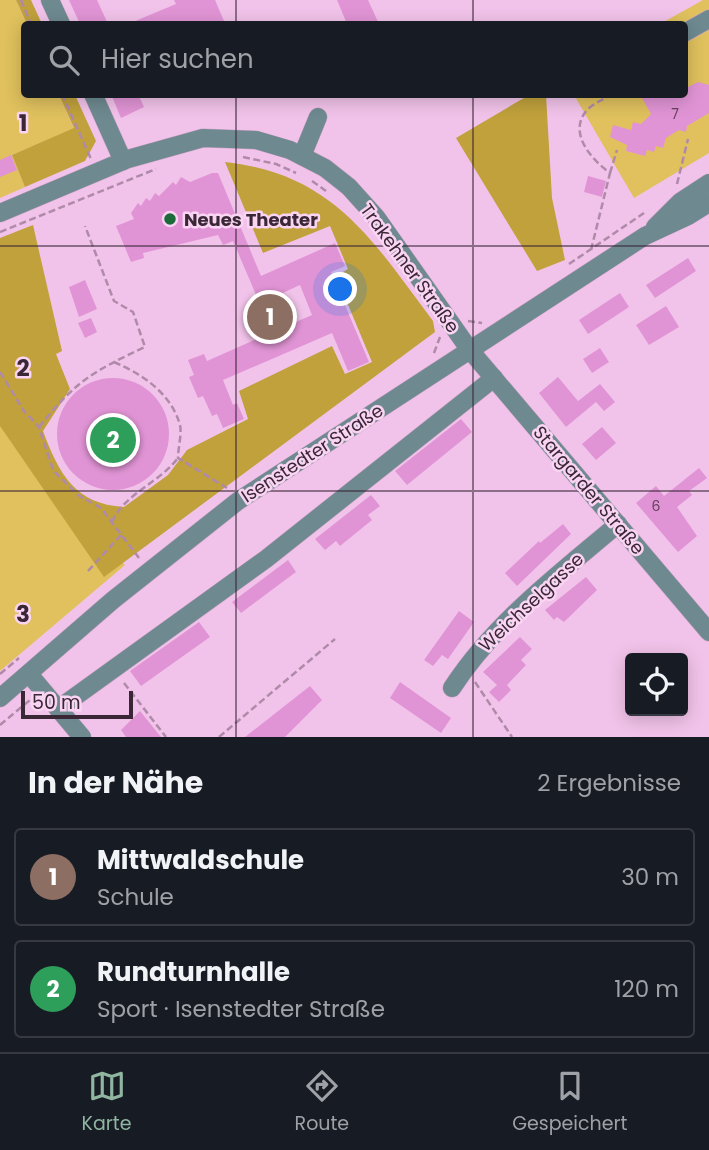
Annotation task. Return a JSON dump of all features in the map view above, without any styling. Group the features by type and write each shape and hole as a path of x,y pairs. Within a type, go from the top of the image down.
{"street":[{"path":"50,0 60,21"},
{"path":"688,31 709,19"},
{"path":"95,98 122,161"},
{"path":"300,165 318,117"},
{"name":"Trakehner Straße","path":"0,213 97,171 167,146 230,137 256,140 300,165 325,169 349,187 376,217 469,349"},
{"name":"Isenstedter Straße","path":"645,236 680,202 709,183"},
{"name":"Isenstedter Straße","path":"0,698 149,572 247,495 645,236 688,216 709,202"},
{"name":"Stargarder Straße","path":"469,349 709,632"},
{"path":"58,709 266,559 494,378"},
{"name":"Weichselgasse","path":"453,688 476,653 531,597 618,524"},
{"path":"29,674 82,737"}],"path":[{"path":"20,0 30,21"},
{"path":"64,98 97,171"},
{"path":"605,98 589,108 580,130 583,146 594,162 610,173"},
{"path":"687,183 676,191 688,139"},
{"path":"591,250 617,150"},
{"path":"236,156 276,164 300,165"},
{"path":"0,232 163,167"},
{"path":"308,178 335,198"},
{"path":"569,264 644,213"},
{"path":"39,427 66,393 91,373 145,347 133,312 114,301 85,226"},
{"path":"460,319 482,323"},
{"path":"434,353 442,331"},
{"path":"112,522 118,509 151,485 177,457 180,426 161,392 135,371 114,362"},
{"path":"0,372 24,411 39,427 54,470 78,495 101,508 149,572"},
{"path":"177,457 228,489"},
{"path":"88,571 121,535"},
{"path":"219,737 335,639"},
{"path":"466,668 512,737"},
{"path":"114,669 166,737"},
{"path":"0,725 42,690"}],"shaded area":[{"path":"0,0 16,0 26,21 21,21 21,98 60,98 74,129 12,155 25,187 0,198"},
{"path":"16,0 31,0 41,21 26,21"},
{"path":"703,0 709,0 709,153 634,198 576,98 688,98 688,21 665,21"},
{"path":"60,98 76,98 96,141 85,161 25,187 12,155 74,128"},
{"path":"524,98 546,98 552,198 565,260 537,271 456,138"},
{"path":"225,162 263,169 295,181 323,196 370,239 391,264 433,321 435,332 104,577 0,426 0,238 33,225 62,351 56,354 70,389 43,431 56,461 71,484 93,500 107,505 124,507 168,475 187,450 248,419 239,391 332,346 345,374 372,362 336,276 348,269 330,226 263,253"},
{"path":"0,417 51,489 125,565 0,671"}],"building":[{"path":"69,0 97,0 107,21 79,21"},
{"path":"174,0 215,0 224,21 135,21 176,4"},
{"path":"337,0 368,0 378,21 346,21"},
{"path":"698,82 709,85 709,113 687,126 686,132 679,130 666,138 663,148 656,146 654,152 647,150 645,156 626,151 627,145 610,137 613,125 631,130 633,122 641,124 651,114 642,98 688,98 688,87"},
{"path":"113,98 140,98 144,107 121,118"},
{"path":"11,155 17,170 0,177 0,160"},
{"path":"218,173 261,276 335,243 345,266 331,272 369,362 348,371 332,333 223,380 233,405 237,403 244,419 223,428 217,414 212,416 203,396 198,398 189,377 194,375 188,360 204,354 207,361 272,332 233,241 223,245 218,235 143,253 144,258 131,262 116,226 134,219 131,213 138,203 141,206 146,198 150,201 155,193 159,196 173,182 176,185 181,177 190,182","holes":["300,285 312,315 284,327 272,298"]},
{"path":"588,176 606,181 602,197 584,192"},
{"path":"688,258 696,271 655,298 646,285"},
{"path":"85,280 97,309 79,317 69,287"},
{"path":"620,293 629,307 588,334 579,320"},
{"path":"666,306 679,327 649,345 636,325"},
{"path":"91,318 97,332 85,338 78,323"},
{"path":"600,348 609,362 592,373 583,359"},
{"path":"558,377 578,401 600,384 615,402 604,411 596,402 566,427 539,393"},
{"path":"113,378 135,382 153,394 165,412 169,434 165,456 153,474 135,486 113,490 91,486 73,474 61,456 57,434 61,412 73,394 91,382"},
{"path":"461,419 472,432 407,485 395,471"},
{"path":"602,427 616,443 596,460 582,444"},
{"path":"699,468 707,478 689,491 692,495 677,507 697,536 678,552 636,503 656,486 664,496"},
{"path":"371,495 380,506 368,515 372,520 340,546 336,541 325,550 315,539"},
{"path":"563,524 571,534 517,586 505,573 539,541 540,543"},
{"path":"288,560 296,572 241,613 232,602"},
{"path":"586,577 597,590 564,622 557,617 554,620 545,610"},
{"path":"459,611 474,622 448,659 442,655 433,666 424,660"},
{"path":"199,622 210,637 141,686 130,671"},
{"path":"520,637 532,649 521,660 526,665 507,685 511,690 499,702 489,692 497,685 483,672"},
{"path":"400,682 451,718 441,733 390,698"},
{"path":"310,686 322,700 285,737 245,737"},
{"path":"140,711 161,737 126,737 121,730"}],"place":[{"name":"Neues Theater","path":"170,219"},
{"name":"Mittwaldschule","path":"270,317"},
{"name":"Rundturnhalle","path":"113,440"}]}
